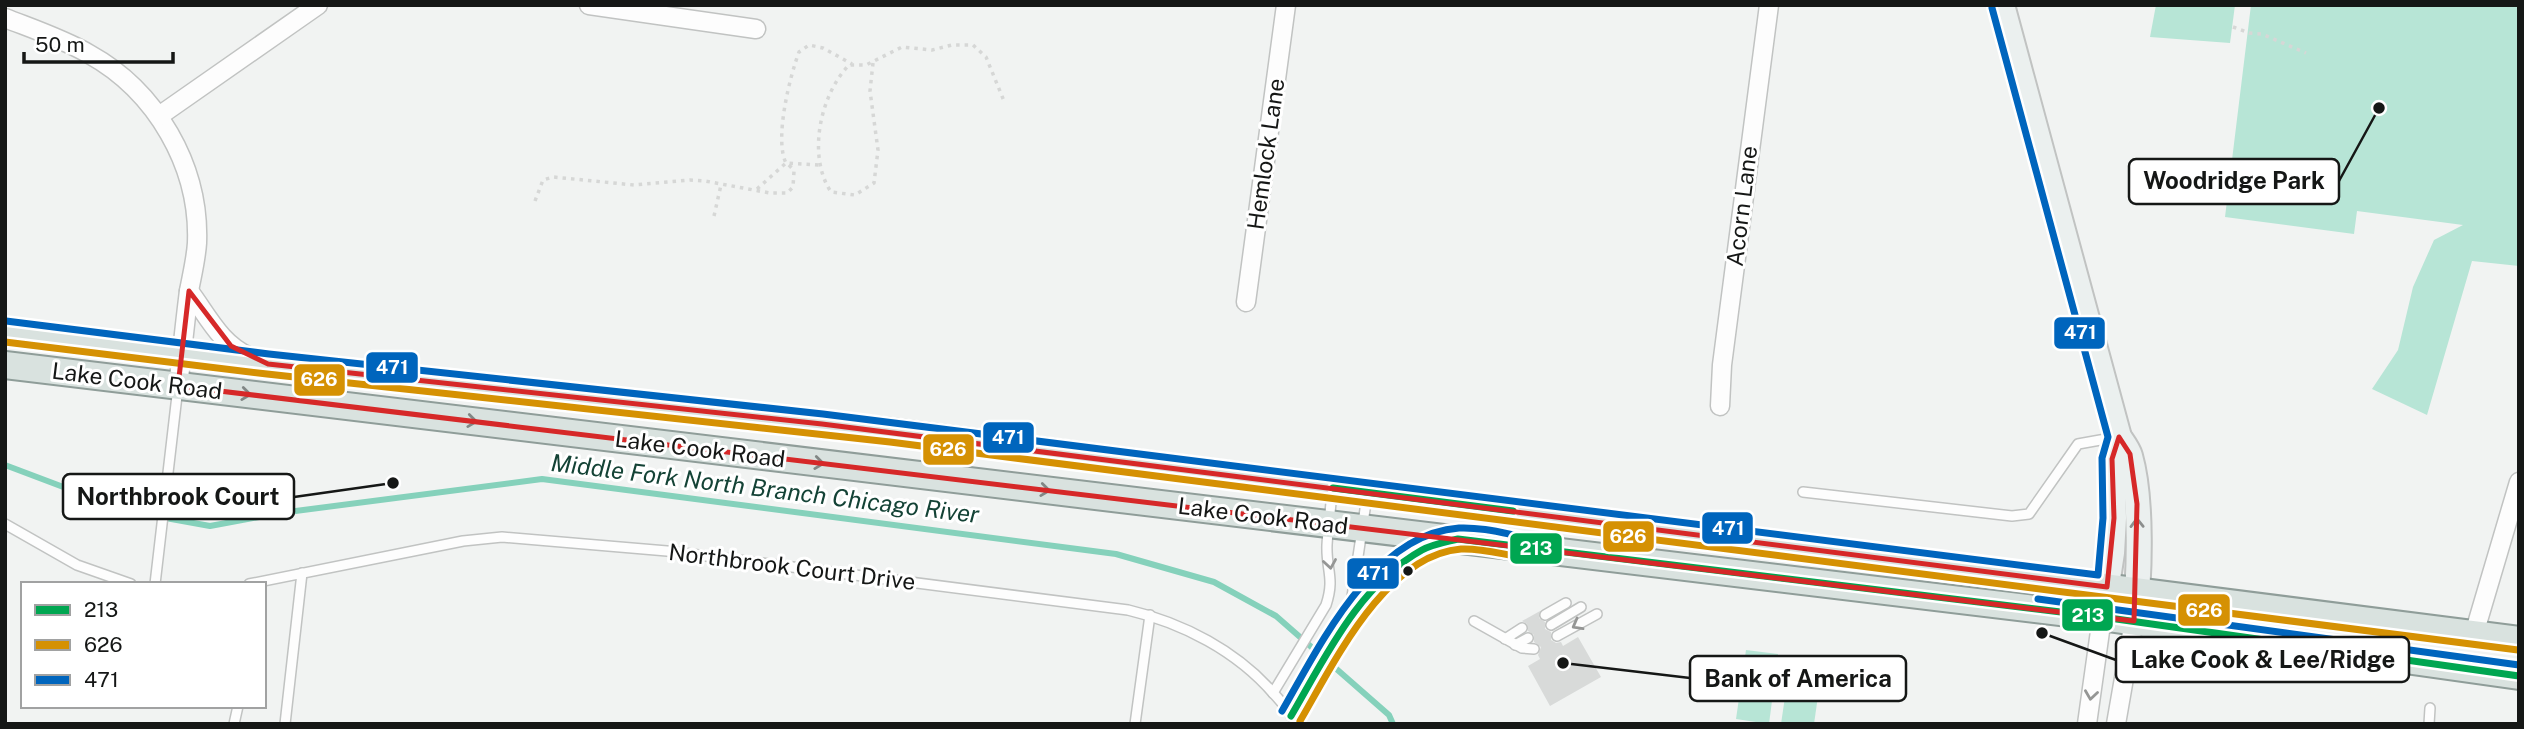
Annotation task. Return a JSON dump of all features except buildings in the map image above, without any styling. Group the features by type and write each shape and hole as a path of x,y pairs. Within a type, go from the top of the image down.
{"main road":[{"name":"Lake Cook Road","path":"5,331 268,364 822,424 2519,640"},
{"name":"Lake Cook Road","path":"5,365 2102,617 2519,676"}],"street":[{"path":"159,116 318,5"},
{"path":"589,5 757,29"},
{"name":"Hemlock Lane","path":"1246,302 1286,5"},
{"name":"Acorn Lane","path":"1720,406 1722,365 1769,5"},
{"path":"2002,5 2119,437 2130,454 2137,504 2138,591 2116,724"},
{"path":"5,18 89,54 127,80 159,116 174,140 185,166 193,201 197,243 178,386"},
{"path":"189,291 217,333 231,346 268,364"},
{"path":"2087,724 2107,587 2114,518 2112,459 2119,437"},
{"path":"2474,634 2516,505 2519,482"}],"lane":[{"path":"155,582 178,386"},
{"path":"1803,492 2012,516 2029,514 2078,444 2119,437"},
{"path":"1273,693 1326,605 1332,578 1327,548 1333,488"},
{"path":"1349,619 1368,492"},
{"path":"5,524 78,565 125,582"},
{"name":"Northbrook Court Drive","path":"259,582 463,541 502,537 667,551 799,566 1128,610 1150,615 1203,638 1253,673 1299,724"},
{"path":"1291,716 1349,619 1377,584 1423,550 1458,539"},
{"path":"285,724 302,573"},
{"path":"1545,615 1566,603"},
{"path":"1551,625 1581,607"},
{"path":"1557,636 1597,614"},
{"path":"1135,724 1150,615"},
{"path":"1474,621 1515,645 1528,650 1534,649"},
{"path":"1504,639 1522,628"},
{"path":"1515,645 1528,638"},
{"path":"2429,724 2430,708"}],"path":[{"path":"2233,27 2262,34 2306,53"},
{"path":"535,201 543,180 553,177 634,185 690,180 770,193 787,193 793,187 795,177 794,171 786,163 782,128 799,51 809,45 823,48 853,65"},
{"path":"873,63 870,91 878,150 874,183 855,195 831,192 824,182 818,153 827,99 838,76 849,65 873,63 902,47 932,50 973,46 986,57 1004,101"},
{"path":"757,189 786,163 820,164"},
{"path":"714,216 722,185"}],"highlighted area":[{"path":"189,291 231,346 268,364 822,424 2107,587 2114,518 2112,459 2119,437 2130,454 2137,504 2134,621 178,386"}],"green space":[{"path":"2156,5 2235,5 2230,43 2150,37"},
{"path":"2251,5 2519,5 2519,266 2472,261 2427,415 2372,389 2398,350 2413,287 2434,240 2463,225 2357,211 2354,234 2225,217"},
{"path":"1746,650 1778,654 1769,724 1736,719"},
{"path":"1791,656 1823,661 1814,724 1781,724"}],"waterway":[{"name":"Middle Fork North Branch Chicago River","path":"5,465 127,511 210,526 280,513 542,479 1116,554 1214,582 1276,616 1389,715 1393,724"}],"transit line":[{"name":"471","path":"6,321 269,354 823,414 2098,575 2103,518 2102,458 2108,437 1992,8"},
{"name":"626","path":"5,342 267,374 890,442 2518,650"},
{"name":"213","path":"1333,488 1513,511"},
{"name":"471","path":"1282,711 1352,597 1375,571 1400,550 1428,535 1459,528 1484,529 1524,537"},
{"name":"213","path":"1291,716 1331,646 1362,602 1380,582 1422,550 1458,539 2102,617 2519,676"},
{"name":"626","path":"1300,721 1329,670 1365,616 1386,591 1409,570 1434,556 1461,549 1520,557"},
{"name":"471","path":"2038,599 2519,665"}],"place":[{"name":"Woodridge Park","path":"2379,108"},
{"name":"Northbrook Court","path":"393,483"},
{"name":"Lake Cook & Lee/Ridge","path":"2042,633"},
{"name":"Bank of America","path":"1563,663"}]}
